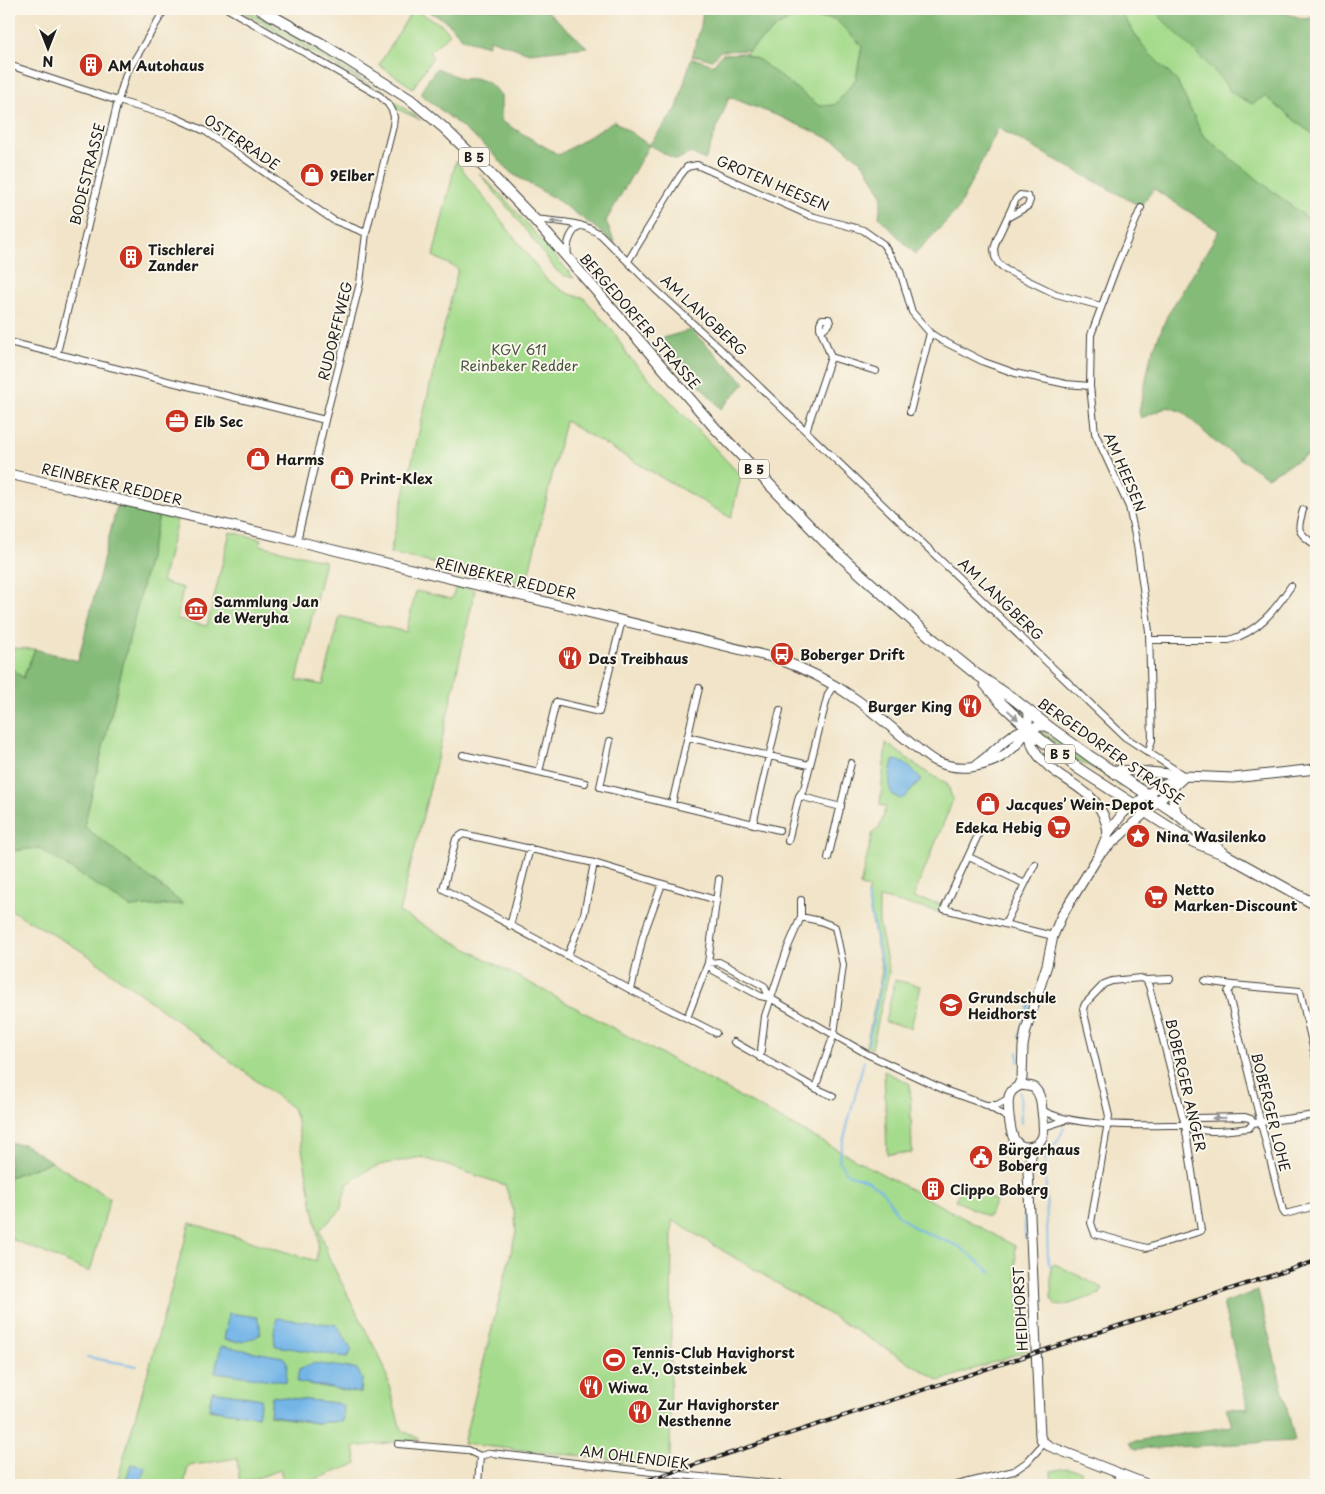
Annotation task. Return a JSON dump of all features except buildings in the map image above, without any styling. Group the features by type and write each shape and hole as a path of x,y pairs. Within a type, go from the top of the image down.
{"main road":[{"name":"BERGEDORFER STRASSE","path":"262,10 324,45 411,100 475,158 534,219 715,428 788,505 825,542 934,640 976,674 1011,697 1048,726 1177,814 1226,855"},
{"name":"BERGEDORFER STRASSE","path":"976,674 1001,703 1028,728 1080,769 1189,840 1226,855 1316,906"}],"street":[{"name":"BODESTRASSE","path":"56,354 126,74 164,9"},
{"name":"RUDORFFWEG","path":"228,9 380,96 392,110 394,117 366,233 360,283 325,420 297,541"},
{"name":"OSTERRADE","path":"9,64 197,126 333,220 366,233"},
{"name":"GROTEN HEESEN","path":"628,261 680,176 687,167 697,164 810,216 863,230 883,244 900,271 912,312 930,333 941,340 984,362 1015,373 1058,383 1090,386"},
{"name":"AM HEESEN","path":"1141,208 1091,335 1090,386 1095,433 1131,516 1147,612 1152,740 1148,753"},
{"path":"1007,218 994,250 996,260 1002,267 1020,278 1056,294 1101,306"},
{"name":"AM LANGBERG","path":"534,219 580,224 593,229 601,235 655,289 1125,737 1186,776"},
{"path":"570,260 568,253 570,238 580,224"},
{"path":"806,431 830,357 821,331"},
{"path":"910,412 930,333"},
{"path":"9,342 325,420"},
{"path":"830,357 876,370"},
{"name":"REINBEKER REDDER","path":"9,474 297,541 775,658 834,685 859,701 929,757 947,765 970,767 978,764 1014,733 1037,726 1048,726"},
{"path":"1303,510 1298,526 1299,532 1316,546"},
{"path":"1149,640 1229,640 1242,637 1262,623 1291,586"},
{"path":"539,772 556,702 599,712 622,620"},
{"path":"788,841 799,796 804,788 828,694 834,685"},
{"path":"672,804 699,688"},
{"path":"753,824 780,710"},
{"path":"1029,712 1028,728 1033,746 1046,763 1087,792 1094,800 1106,820 1108,833"},
{"path":"687,737 810,765"},
{"path":"610,741 600,787 779,830"},
{"path":"463,755 585,783"},
{"path":"828,858 852,763"},
{"name":"AM LANGBERG","path":"1148,794 1159,786 1186,776 1233,778 1316,769"},
{"path":"1111,770 1147,771 1186,776"},
{"path":"1099,855 1186,776"},
{"path":"1174,786 1177,814"},
{"path":"986,1105 997,1105 1008,1099 1011,1091 1018,1086 1021,1080 1026,1030 1047,965 1052,936 1062,915 1099,855 1108,833 1124,813 1148,794"},
{"path":"799,796 841,807"},
{"path":"716,900 594,863 463,834 456,839 443,889 631,990 716,1033"},
{"path":"978,835 944,909 1052,936"},
{"path":"510,926 530,848"},
{"path":"968,857 1024,884"},
{"path":"568,955 584,914 594,863"},
{"path":"1005,924 1035,864"},
{"path":"687,1018 708,963 719,879"},
{"path":"631,990 643,936 662,884"},
{"path":"760,1058 765,1016 788,947 801,917 801,900"},
{"path":"801,917 820,921 835,927 843,965 834,1034 815,1088"},
{"path":"708,963 720,962 764,986 770,998"},
{"path":"708,963 713,970 760,996 770,998 868,1054 947,1091 986,1105 1010,1119"},
{"name":"BOBERGER ANGER","path":"1146,980 1150,986 1185,1126 1200,1230 1147,1248 1095,1234 1091,1223 1109,1116 1083,1008 1104,984 1112,981 1140,978 1146,980 1170,979"},
{"path":"1205,981 1300,991 1316,1060"},
{"name":"BOBERGER LOHE","path":"1233,985 1228,992 1256,1123 1283,1211 1285,1214 1316,1206"},
{"path":"734,1042 760,1058 833,1096"},
{"path":"1023,1061 1033,1087 1040,1096 1044,1127 1057,1121 1070,1120 1109,1124 1185,1126 1203,1131 1231,1130 1250,1128 1256,1123 1316,1115"},
{"path":"1018,1086 1026,1085 1033,1087"},
{"name":"HEIDHORST","path":"1008,1099 1012,1137 1020,1146 1028,1171"},
{"path":"1042,1110 1070,1120"},
{"path":"1185,1126 1190,1120 1196,1118 1245,1117 1256,1123"},
{"name":"HEIDHORST","path":"1044,1127 1042,1138 1033,1146 1028,1171 1038,1419 1039,1434 1044,1444"},
{"path":"1020,1146 1033,1146"},
{"name":"AM OHLENDIEK","path":"398,1444 467,1450 480,1456 491,1453 668,1474 788,1485"},
{"path":"958,1485 1014,1471 1027,1462 1044,1444 1149,1485"},
{"path":"478,1485 480,1456"},
{"path":"1115,1485 1120,1474"}],"green space":[{"path":"238,9 245,9 312,48 378,90 421,120 395,108 383,94"},
{"path":"413,9 442,25 450,34 429,52 433,57 413,88 379,65"},
{"path":"425,9 545,9 587,47 529,53 490,39 488,46 463,39 447,22"},
{"path":"703,9 1118,9 1146,50 1177,81 1202,134 1316,225 1316,450 1267,477 1214,441 1183,412 1168,407 1141,418 1139,412 1151,355 1167,316 1219,231 1154,189 1140,206 998,128 958,209 915,254 879,217 882,195 865,165 839,143 781,117 729,97 705,160 691,153 676,160 649,145 677,108 691,59 713,65 722,54 746,53 746,55 759,60 819,106 835,105 856,79 862,46 835,19 798,16 778,26 749,50 720,51 712,60 698,56 692,57 701,26"},
{"path":"1118,9 1152,9 1218,75 1232,93 1265,96 1316,136 1316,225 1229,158 1202,134 1177,81 1146,50"},
{"path":"1152,9 1276,9 1277,11 1305,19 1316,17 1316,136 1265,96 1252,104 1232,93 1218,75"},
{"path":"798,16 835,19 862,46 856,79 835,105 819,106 759,60 746,55 778,26"},
{"path":"437,68 462,79 475,78 489,83 501,95 501,121 559,155 614,121 649,145 606,221 615,244 557,200 511,173 490,150 421,94 425,84"},
{"name":"KGV 611 Reinbeker Redder","path":"456,161 546,279 568,293 583,297 616,335 628,356 741,476 731,518 565,421 526,585 390,553 458,269 433,256"},
{"path":"479,173 504,198 574,278 562,275 555,269"},
{"path":"691,330 745,383 721,409 659,339"},
{"path":"117,505 159,516 84,826 183,904 130,907 39,848 9,851 9,666 23,678 35,649 78,661"},
{"path":"159,516 177,520 162,582 183,588 177,619 207,626 230,532 261,539 260,545 325,561 297,680 323,685 340,616 406,632 416,591 452,599 456,586 475,590 443,735 399,912 1015,1246 1022,1344 1028,1350 940,1381 672,1220 670,1465 463,1444 516,1232 515,1215 505,1185 421,1157 380,1165 363,1173 347,1184 340,1211 320,1230 329,1258 384,1366 399,1423 403,1431 420,1439 354,1447 357,1464 299,1485 285,1485 280,1470 240,1484 237,1458 188,1466 184,1485 140,1485 144,1467 131,1464 125,1485 116,1485 190,1223 316,1261 319,1240 296,1117 292,1108 85,953 9,909 9,851 39,848 130,907 183,904 84,826","holes":["299,1369 362,1379 361,1393 298,1382","212,1391 261,1399 258,1416 209,1409","272,1397 336,1403 344,1406 342,1421 316,1423 270,1416"]},
{"path":"9,648 35,649 23,678 9,666"},
{"path":"1042,732 1097,769 1127,785 1124,788 1100,772 1073,758 1040,733"},
{"path":"886,743 929,774 947,783 953,800 913,898 942,904 940,912 879,898 879,922 889,972 872,1049 866,1046 882,971 867,895 869,888 860,886 873,832 879,829 886,807 880,805"},
{"path":"895,980 921,986 911,1028 885,1022"},
{"path":"884,1071 910,1084 912,1153 887,1154"},
{"path":"9,1143 24,1144 52,1162 9,1177"},
{"path":"52,1162 110,1198 90,1272 9,1238 9,1177"},
{"path":"964,1184 996,1201 988,1217 955,1200"},
{"path":"1055,1264 1103,1288 1100,1294 1063,1306 1056,1305 1051,1298 1051,1267"},
{"path":"1258,1291 1295,1441 1135,1449 1130,1442 1232,1426 1227,1408 1248,1409 1223,1303"},
{"path":"1066,1468 1081,1471 1084,1485 1052,1485 1051,1471"}],"water":[{"path":"894,760 909,767 921,780 905,797 900,799 891,794 890,790 890,772"},
{"path":"229,1313 257,1317 260,1325 260,1334 252,1339 243,1341 224,1340"},
{"path":"277,1318 337,1325 352,1350 347,1357 275,1346 274,1331"},
{"path":"221,1346 283,1357 287,1362 286,1382 215,1372"},
{"path":"313,1363 357,1369 362,1379 360,1393 297,1382 299,1369"},
{"path":"212,1391 261,1399 258,1416 209,1409"},
{"path":"272,1396 336,1403 344,1406 342,1421 316,1423 270,1415"},
{"path":"131,1464 145,1467 140,1485 125,1485"}],"waterway":[{"path":"867,895 884,972 868,1044"},
{"path":"1019,1036 1032,997"},
{"path":"1018,1052 1018,1062"},
{"path":"864,1061 839,1162 848,1174 869,1181 883,1192 899,1216 915,1228 960,1247 991,1272"},
{"path":"1020,1092 1021,1123"},
{"path":"1051,1267 1048,1260 1045,1154 1058,1141 1064,1128"},
{"path":"1024,1203 1025,1238"},
{"path":"87,1357 137,1366"}],"railway":[{"path":"633,1485 1316,1261"}],"place":[{"name":"AM Autohaus","path":"91,65"},
{"name":"9Elber","path":"312,175"},
{"name":"Tischlerei Zander","path":"131,257"},
{"name":"Elb Sec","path":"177,421"},
{"name":"Harms","path":"258,459"},
{"name":"Print-Klex","path":"342,478"},
{"name":"Sammlung Jan de Weryha","path":"196,609"},
{"name":"Boberger Drift","path":"782,654"},
{"name":"Das Treibhaus","path":"570,658"},
{"name":"Burger King","path":"970,706"},
{"name":"Jacques’ Wein-Depot","path":"988,804"},
{"name":"Edeka Hebig","path":"1059,827"},
{"name":"Nina Wasilenko","path":"1138,836"},
{"name":"Netto Marken-Discount","path":"1156,897"},
{"name":"Grundschule Heidhorst","path":"951,1005"},
{"name":"Bürgerhaus Boberg","path":"981,1157"},
{"name":"Clippo Boberg","path":"933,1189"},
{"name":"Tennis-Club Havighorst e.V., Oststeinbek","path":"614,1360"},
{"name":"Wiwa","path":"591,1387"},
{"name":"Zur Havighorster Nesthenne","path":"640,1412"}]}
